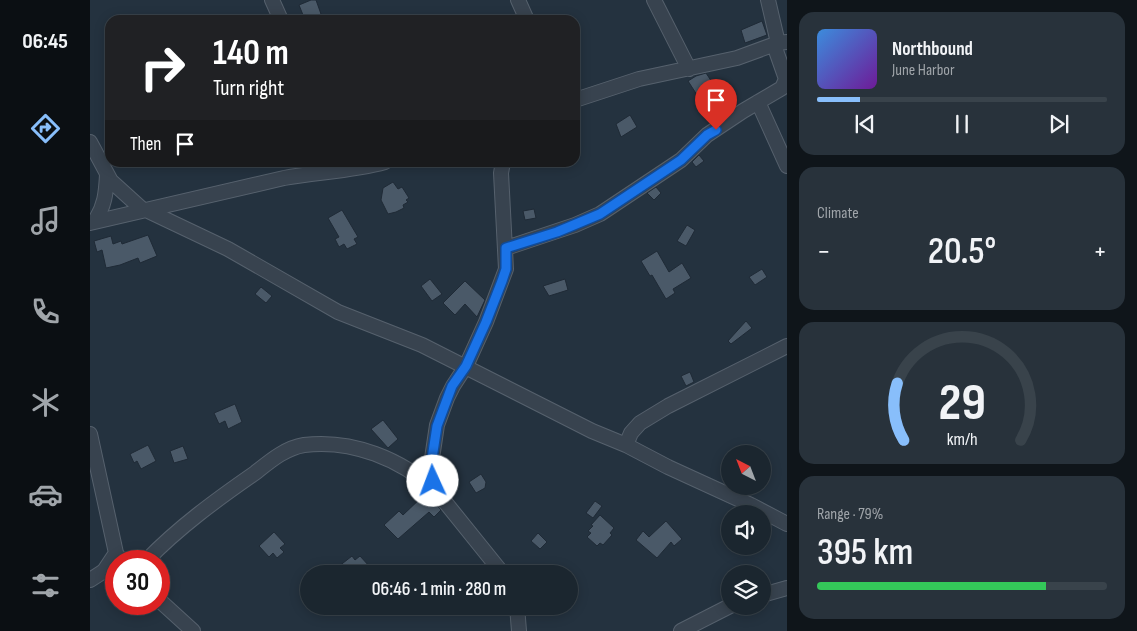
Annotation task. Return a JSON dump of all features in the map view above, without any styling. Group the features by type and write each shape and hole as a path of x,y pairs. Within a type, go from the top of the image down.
{"street":[{"path":"272,0 279,15"},
{"path":"519,0 526,15"},
{"path":"654,0 689,69"},
{"path":"506,248 557,232 600,214 681,160 707,135 778,91 786,79 780,43 768,0"},
{"path":"580,98 639,79 737,58 780,43"},
{"path":"758,102 787,166"},
{"path":"90,142 106,175 118,189 144,210 228,249 338,312 422,344 592,431 626,445 668,468 751,505 787,524"},
{"path":"92,222 284,178 342,167"},
{"path":"440,494 431,473 437,426 452,386 466,366 486,322 506,269 503,167"},
{"path":"92,222 104,202 106,175"},
{"path":"626,445 631,433 640,423 668,406 787,346"},
{"path":"90,434 116,550"},
{"path":"156,550 185,524 283,453 304,445 334,446 367,450 425,481 440,494 496,565"},
{"path":"90,580 105,570"},
{"path":"771,592 787,588"},
{"path":"170,610 193,631"},
{"path":"681,631 721,611"},
{"path":"518,615 520,631"}],"building":[{"path":"316,0 321,14 303,15 299,5"},
{"path":"762,21 767,35 745,43 741,30"},
{"path":"706,73 727,105 710,115 688,81"},
{"path":"630,115 637,127 621,137 616,124"},
{"path":"699,155 704,161 696,167 692,162"},
{"path":"393,182 398,189 402,187 409,198 406,200 408,202 403,205 404,208 388,214 381,200 383,188"},
{"path":"656,187 661,193 654,200 647,193"},
{"path":"534,209 536,218 525,220 523,211"},
{"path":"342,210 358,237 354,239 357,244 347,249 344,244 339,247 335,239 339,237 328,218"},
{"path":"687,225 695,230 686,246 677,241"},
{"path":"148,235 157,256 140,263 138,258 106,268 102,250 97,252 94,241 111,236 113,244 121,241 122,244"},
{"path":"657,251 669,272 682,263 691,278 673,289 675,293 666,299 641,261"},
{"path":"762,269 767,277 755,285 749,277"},
{"path":"430,279 442,294 432,301 421,286"},
{"path":"565,279 568,290 549,296 543,286"},
{"path":"465,281 485,300 477,317 465,304 455,315 443,303"},
{"path":"261,287 272,296 266,303 255,294"},
{"path":"746,321 752,328 731,344 728,341"},
{"path":"690,372 694,382 686,386 681,376"},
{"path":"235,404 242,422 228,429 225,421 219,424 214,413"},
{"path":"383,420 398,439 388,448 371,429"},
{"path":"148,445 156,461 141,469 137,461 134,463 130,454"},
{"path":"183,446 188,459 174,463 170,451"},
{"path":"481,474 486,482 485,488 476,493 469,482"},
{"path":"420,489 441,510 434,517 429,512 398,539 384,525 399,511 403,515 423,496 418,491"},
{"path":"595,501 602,506 593,518 586,513"},
{"path":"600,515 614,528 610,533 612,535 603,545 600,543 597,546 587,537 591,533 588,531 593,526 591,525"},
{"path":"666,521 682,539 674,546 671,542 657,558 636,540 643,531 649,537"},
{"path":"274,532 285,544 280,548 284,552 277,558 273,553 269,557 259,546"},
{"path":"538,533 547,542 540,549 531,541"},
{"path":"352,556 355,560 360,556 368,565 340,565"}],"route":[{"path":"433,481 431,465 437,426 452,386 466,366 502,281 506,269 506,248 557,232 600,214 681,160 707,135 716,130"}]}
